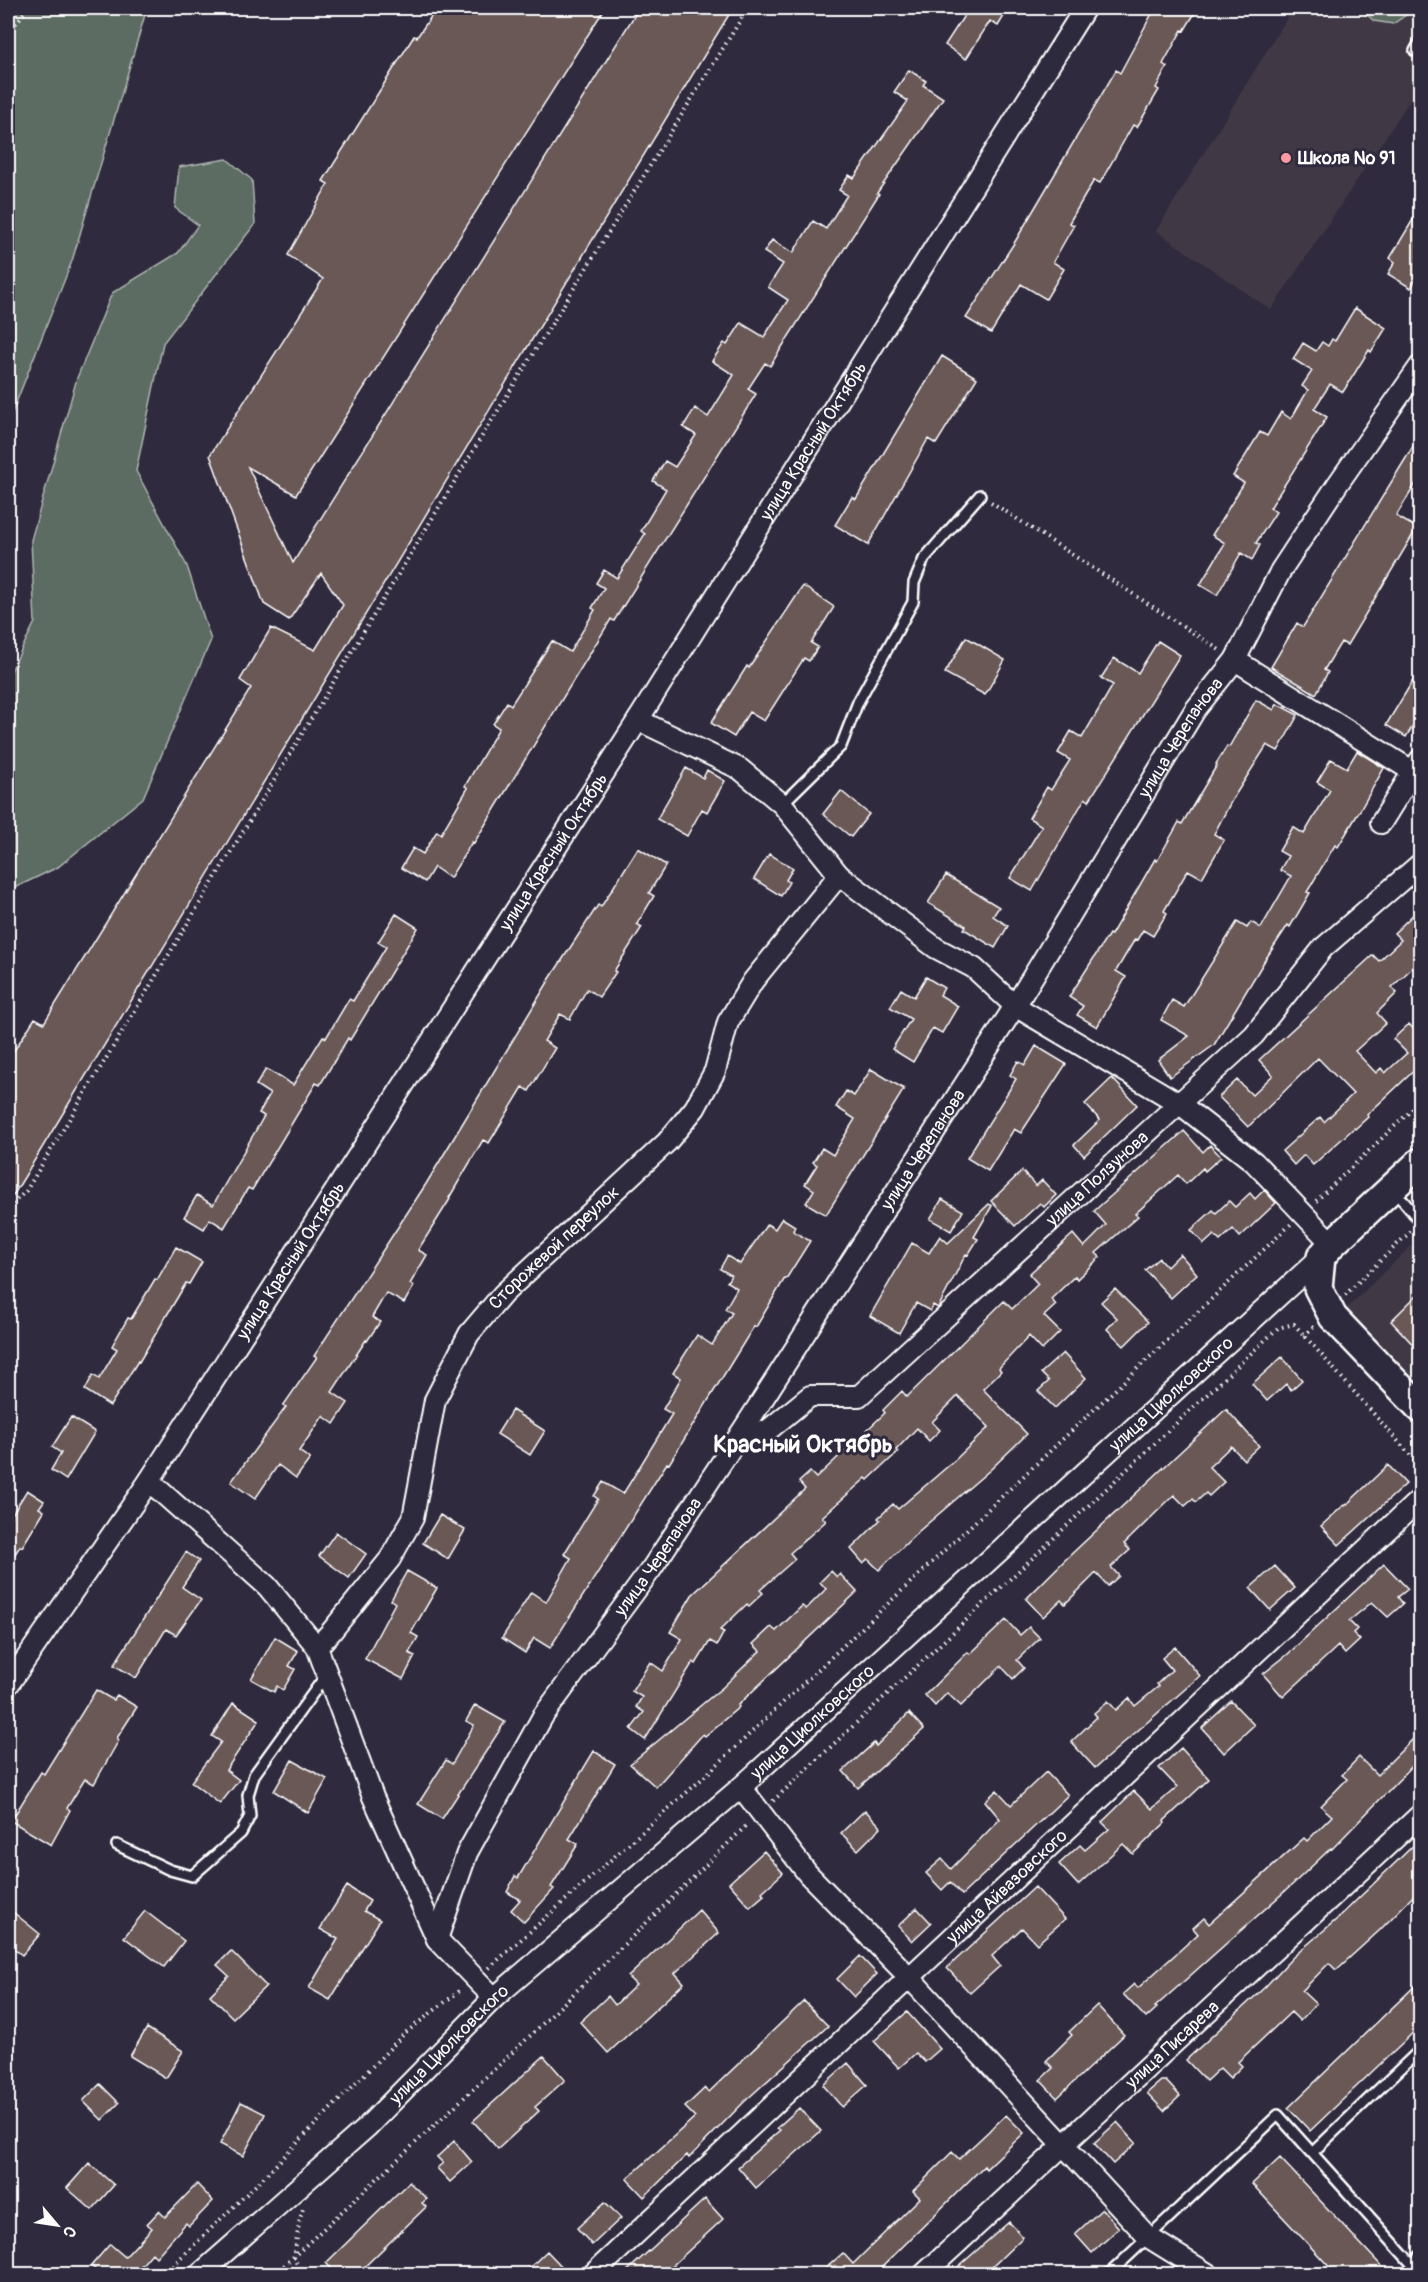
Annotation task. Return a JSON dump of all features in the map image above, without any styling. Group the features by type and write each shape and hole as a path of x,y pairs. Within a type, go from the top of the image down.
{"street":[{"name":"улица Красный Октябрь","path":"8,1685 149,1481 638,720 1084,8"},
{"name":"улица Черепанова","path":"437,1939 466,1853 543,1716 651,1568 741,1433 1015,1006 1195,710 1235,660 1281,570 1420,366"},
{"path":"1235,660 1418,769 1381,823"},
{"path":"638,720 740,769 782,804 839,875 936,948 974,968 1015,1006 1180,1104 1254,1162 1303,1213 1326,1251 1318,1288 1333,1317 1420,1408"},
{"name":"улица Ползунова","path":"741,1433 767,1431 810,1396 859,1396 1254,1035 1323,948 1420,864"},
{"name":"Сторожевой переулок","path":"317,1647 332,1632 390,1559 413,1518 435,1400 469,1334 503,1294 667,1142 695,1108 715,1071 728,1022 753,981 839,875"},
{"name":"улица Циолковского","path":"200,2274 367,2127 494,1998 741,1787 1326,1251 1420,1162"},
{"path":"149,1481 267,1586 317,1647 373,1797 437,1939 494,1998"},
{"name":"улица Айвазовского","path":"593,2274 911,1979 1420,1500"},
{"path":"741,1787 808,1874 911,1979 1148,2237 1208,2274"},
{"name":"улица Писарева","path":"924,2274 1420,1815"}],"lane":[{"path":"782,804 841,746 858,702 913,602 914,583 924,559 980,495"},
{"path":"1392,1188 1420,1222"},
{"path":"117,1845 170,1870 192,1876 241,1833 250,1816 248,1795 254,1775 327,1674"},
{"path":"1312,2153 1420,2050"},
{"path":"1109,2274 1278,2115 1412,2264 1420,2256"}],"path":[{"path":"8,33 28,8"},
{"path":"8,1208 26,1191 461,471 748,8"},
{"path":"980,495 1235,660"},
{"path":"164,2274 259,2182 405,2033 476,1979 704,1777 1420,1102"},
{"path":"1304,1336 1420,1222"},
{"path":"275,2274 530,2036 760,1812 1278,1328 1294,1324 1420,1467"},
{"path":"302,2274 294,2258 299,2223 315,2172"}],"shaded area":[{"name":"Школа № 91","path":"1293,8 1420,8 1420,85 1271,310 1156,231"},
{"path":"1420,1237 1420,1384 1347,1308"}],"green space":[{"path":"8,8 147,8 72,261 12,413 8,440"},
{"path":"1360,8 1416,8 1393,24 1374,21"},
{"path":"227,159 252,180 255,224 163,343 136,471 187,566 211,640 143,798 58,867 8,891 8,677 35,622 31,540 77,378 112,293 178,253 198,225 175,208 179,167"}],"building":[{"path":"437,8 605,8 296,495 248,467 293,563 639,8 733,8 8,1204 8,1060 35,1018 44,1023 251,688 240,680 271,628 315,650 343,605 321,573 289,620 264,604 210,455 323,279 288,255 328,184 323,181 414,36 417,37"},
{"path":"969,8 1009,8 998,26 990,21 966,59 945,45"},
{"path":"1155,8 1198,8 1184,31 1182,30 1163,64 1167,67 1156,88 1159,90 1137,127 1133,125 1100,183 1094,180 1069,223 1074,225 1053,262 1064,269 1046,299 1021,284 991,333 966,318 1016,240 1116,70 1120,73"},
{"path":"909,70 926,81 923,85 943,98 877,193 879,194 770,366 765,363 748,389 756,394 614,621 611,619 474,843 472,842 450,878 434,867 425,882 401,868 413,848 423,854 437,831 441,834 468,788 465,786 499,728 493,724 507,702 511,705 552,641 570,652 595,610 592,608 604,588 596,583 604,570 617,578 645,534 641,531 666,489 653,481 665,461 675,467 696,435 683,427 695,408 708,417 734,375 712,361 724,343 727,345 741,323 764,337 788,300 768,287 783,264 764,252 772,240 793,253 813,221 826,229 847,195 839,190 849,175 854,178 908,101 894,92"},
{"path":"1420,208 1420,271 1411,288 1388,274 1395,262 1390,258"},
{"path":"1355,308 1386,328 1371,352 1369,350 1343,392 1330,384 1314,409 1327,417 1270,508 1276,512 1256,543 1260,545 1252,560 1241,553 1217,595 1200,585 1225,543 1212,535 1244,483 1233,476 1260,432 1267,436 1281,412 1291,419 1308,390 1302,386 1312,371 1293,359 1303,343 1316,351 1322,342 1328,346 1332,339 1335,341"},
{"path":"942,356 977,378 936,444 928,439 868,545 835,525 852,497 856,499"},
{"path":"1420,435 1420,477 1396,516 1417,528 1347,645 1341,642 1324,670 1328,672 1316,694 1271,667 1297,623 1303,627"},
{"path":"803,586 834,607 811,643 818,647 809,661 804,658 764,721 749,712 734,737 711,723 747,666 749,668"},
{"path":"966,637 1005,660 985,695 945,673"},
{"path":"1158,641 1180,655 1089,801 1085,798 1032,891 1010,878 1042,826 1029,818 1047,787 1051,790 1070,760 1058,753 1071,731 1082,738 1113,685 1101,678 1114,658 1138,673"},
{"path":"1420,669 1420,714 1406,737 1386,725"},
{"path":"1256,700 1274,710 1277,704 1298,715 1278,751 1267,745 1232,800 1214,834 1224,840 1202,878 1188,870 1164,911 1167,913 1153,936 1143,930 1137,940 1135,939 1116,971 1126,977 1097,1027 1077,1015 1083,1006 1069,997 1109,934 1111,935 1179,822 1182,824"},
{"path":"1357,751 1384,768 1359,812 1338,847 1335,845 1307,892 1310,893 1290,927 1288,925 1265,960 1214,1045 1170,1077 1158,1060 1189,1036 1161,1020 1172,1000 1184,1007 1237,922 1247,928 1251,922 1261,928 1291,876 1280,870 1288,856 1279,851 1293,827 1304,834 1330,790 1317,782 1331,759 1347,768"},
{"path":"686,768 703,778 707,770 725,781 707,812 702,809 687,836 657,819"},
{"path":"841,791 869,814 851,837 823,814"},
{"path":"638,848 666,865 649,893 654,896 637,924 642,927 614,971 616,972 599,997 587,989 570,1019 560,1014 544,1041 555,1048 529,1091 523,1087 489,1143 483,1140 418,1250 427,1255 410,1284 414,1286 404,1303 386,1293 372,1317 380,1322 332,1392 348,1403 334,1424 323,1416 299,1451 310,1459 296,1478 278,1465 255,1499 231,1482 286,1407 283,1406 317,1357 314,1356 426,1184 551,977 598,905 601,907"},
{"path":"769,854 793,868 786,880 789,882 781,896 754,879"},
{"path":"946,875 999,907 993,916 1008,926 995,948 964,929 966,926 928,903"},
{"path":"1420,908 1420,976 1413,967 1392,987 1397,993 1377,1013 1386,1023 1355,1051 1376,1073 1381,1068 1385,1073 1407,1053 1393,1039 1409,1024 1420,1036 1420,1068 1419,1066 1367,1115 1368,1117 1313,1165 1304,1155 1294,1165 1282,1151 1320,1117 1324,1122 1353,1094 1318,1058 1248,1127 1219,1097 1237,1080 1252,1095 1273,1075 1259,1060 1373,955 1379,961 1401,940 1394,933"},
{"path":"396,914 418,928 350,1040 348,1038 320,1085 316,1083 252,1190 248,1188 224,1228 210,1219 204,1229 184,1217 197,1195 213,1205 264,1116 259,1113 270,1094 256,1085 266,1069 293,1085 323,1036 326,1038 349,999 353,1001 386,947 378,942"},
{"path":"926,977 944,988 940,995 958,1006 942,1033 933,1028 913,1062 892,1049 911,1019 890,1007 901,989 914,997"},
{"path":"1036,1046 1066,1064 1021,1133 1014,1129 988,1171 967,1158 1016,1079 1010,1075 1018,1061 1025,1065"},
{"path":"871,1069 904,1089 826,1215 806,1203 814,1190 805,1184 817,1165 813,1162 822,1148 833,1155 855,1119 836,1107 846,1091 854,1096"},
{"path":"1112,1078 1137,1105 1084,1156 1074,1145 1100,1120 1085,1104"},
{"path":"1184,1131 1203,1152 1210,1145 1221,1157 1205,1171 1203,1168 1186,1184 1178,1175 1135,1214 1138,1216 1096,1253 1100,1257 1077,1279 1075,1276 1051,1299 1056,1305 1044,1316 1060,1332 1042,1350 1029,1336 983,1389 1027,1434 879,1570 868,1559 863,1563 851,1549 880,1520 878,1518 893,1504 898,1509 954,1461 989,1427 958,1396 932,1422 940,1430 929,1441 917,1428 896,1450 898,1452 822,1517 826,1521 790,1553 795,1559 760,1590 763,1593 749,1606 747,1604 720,1630 724,1632 717,1645 710,1641 696,1664 693,1662 645,1740 631,1729 644,1712 636,1707 642,1697 632,1691 650,1662 663,1671 682,1639 670,1632 692,1595 805,1489 799,1482 810,1472 816,1478 885,1413 883,1410 902,1391 907,1397 1004,1301 1012,1309 1038,1284 1029,1274 1073,1234 1084,1247 1106,1225 1094,1211"},
{"path":"1022,1171 1036,1186 1042,1180 1056,1195 1044,1207 1040,1203 1015,1226 991,1201"},
{"path":"1264,1190 1276,1203 1240,1237 1233,1229 1220,1241 1214,1235 1204,1244 1191,1230 1213,1210 1216,1213 1229,1201 1235,1207 1250,1193 1255,1199"},
{"path":"942,1199 963,1211 951,1231 930,1219"},
{"path":"989,1204 992,1206 974,1237 978,1239 968,1255 966,1254 938,1308 933,1305 930,1311 916,1303 899,1333 870,1316 912,1243 929,1253 940,1236 948,1243"},
{"path":"782,1218 795,1226 793,1231 810,1241 550,1648 534,1638 525,1653 502,1638 531,1592 546,1602 571,1558 564,1554 598,1499 594,1496 603,1482 623,1494 672,1414 663,1409 681,1378 673,1373 697,1335 712,1345 732,1313 725,1309 737,1288 727,1282 731,1275 720,1269 727,1256 740,1264 767,1224 775,1229"},
{"path":"176,1247 202,1262 189,1284 186,1283 110,1406 85,1390 93,1375 99,1379 117,1349 112,1346 128,1318 131,1319"},
{"path":"1180,1254 1197,1274 1171,1298 1145,1270 1159,1258 1167,1267"},
{"path":"1115,1289 1148,1322 1124,1346 1107,1329 1117,1318 1101,1302"},
{"path":"1420,1292 1420,1352 1391,1321"},
{"path":"1063,1353 1086,1378 1055,1408 1038,1391 1049,1381 1041,1373"},
{"path":"1282,1357 1302,1380 1291,1390 1286,1384 1267,1401 1252,1384"},
{"path":"1226,1409 1259,1446 1244,1460 1231,1446 1209,1467 1224,1482 1209,1496 1206,1493 1196,1502 1193,1499 1185,1506 1174,1495 1124,1544 1130,1550 1111,1567 1119,1576 1108,1586 1096,1573 1065,1604 1061,1600 1043,1617 1026,1599"},
{"path":"512,1410 545,1431 530,1455 497,1434"},
{"path":"71,1417 95,1432 66,1480 51,1470 61,1453 52,1447"},
{"path":"1388,1465 1406,1484 1339,1545 1321,1526"},
{"path":"27,1490 44,1501 39,1508 44,1511 8,1565 8,1521"},
{"path":"440,1515 465,1530 448,1559 423,1543"},
{"path":"336,1532 366,1554 349,1578 319,1556"},
{"path":"186,1552 199,1561 182,1587 201,1600 176,1635 166,1629 136,1678 114,1665"},
{"path":"1384,1564 1408,1589 1398,1597 1403,1604 1388,1617 1372,1602 1349,1621 1357,1629 1353,1633 1360,1640 1345,1654 1338,1646 1283,1697 1263,1674 1288,1654"},
{"path":"1275,1566 1295,1588 1270,1610 1250,1588"},
{"path":"407,1571 437,1588 411,1633 418,1637 409,1653 415,1656 403,1679 365,1659 395,1603 391,1600"},
{"path":"831,1571 837,1577 840,1574 857,1592 738,1705 739,1707 705,1736 703,1734 656,1787 630,1764 723,1687 760,1651 753,1644 771,1627 776,1631 802,1606 806,1609 826,1589 820,1582"},
{"path":"1006,1620 1020,1635 1029,1627 1040,1638 1017,1660 1024,1668 1013,1679 1001,1666 961,1706 947,1693 935,1706 925,1695 968,1652 970,1654"},
{"path":"275,1637 298,1651 289,1666 295,1669 283,1690 277,1686 274,1692 251,1679"},
{"path":"1175,1647 1200,1676 1095,1768 1071,1742 1097,1717 1094,1713 1108,1701 1116,1710 1129,1698 1135,1706 1159,1686 1157,1684 1172,1670 1162,1658"},
{"path":"96,1690 113,1700 117,1695 137,1707 117,1738 119,1740 94,1784 85,1779 67,1808 70,1810 51,1845 11,1821 41,1772 44,1774"},
{"path":"1231,1701 1254,1725 1224,1753 1202,1728"},
{"path":"233,1703 259,1720 226,1770 239,1780 220,1804 191,1782 221,1742 212,1736"},
{"path":"475,1705 505,1722 442,1819 418,1804 446,1760 452,1764 474,1725 466,1721"},
{"path":"909,1713 924,1729 858,1788 843,1771 874,1743 876,1746"},
{"path":"1420,1732 1420,1758 1332,1849 1155,2007 1157,2008 1146,2018 1123,1994 1134,1984 1138,1988 1198,1934 1193,1928 1204,1918 1209,1924 1304,1838 1307,1841 1332,1816 1321,1806 1347,1779 1342,1775 1359,1757 1377,1775"},
{"path":"1181,1748 1209,1779 1133,1854 1123,1844 1078,1885 1059,1864 1080,1845 1085,1850 1109,1829 1102,1822 1134,1791 1152,1809 1177,1787 1159,1768"},
{"path":"594,1751 615,1764 569,1839 578,1844 551,1887 554,1889 524,1922 511,1910 520,1900 507,1892 515,1876 518,1878"},
{"path":"292,1760 327,1779 308,1813 274,1791"},
{"path":"1046,1772 1068,1795 962,1895 950,1882 942,1890 926,1873 942,1859 951,1869 1000,1819 985,1801 997,1790 1011,1805"},
{"path":"865,1810 881,1827 858,1850 841,1833"},
{"path":"1420,1839 1420,1889 1336,1970 1329,1963 1302,1991 1316,2004 1300,2021 1291,2012 1238,2062 1242,2066 1230,2078 1220,2068 1206,2081 1186,2060"},
{"path":"764,1851 783,1873 762,1892 764,1895 750,1907 729,1883"},
{"path":"347,1886 370,1901 364,1911 380,1920 330,2000 309,1988 338,1939 320,1929"},
{"path":"1035,1887 1065,1919 1037,1944 1022,1928 992,1956 1000,1966 970,1993 947,1968"},
{"path":"8,1908 40,1934 22,1955 8,1944"},
{"path":"917,1908 931,1923 912,1941 898,1926"},
{"path":"699,1910 719,1933 675,1973 684,1983 608,2053 580,2022 608,1996 615,2005 636,1985 628,1977"},
{"path":"145,1911 184,1941 164,1967 124,1937"},
{"path":"231,1951 266,1986 233,2018 210,1995 229,1976 217,1965"},
{"path":"860,1956 877,1974 854,1997 837,1979"},
{"path":"1420,1981 1420,2026 1310,2131 1288,2108"},
{"path":"804,2001 828,2026 744,2102 689,2158 687,2155 644,2197 627,2179 695,2117 685,2107 705,2088 709,2092"},
{"path":"1097,2005 1124,2035 1057,2098 1040,2080 1053,2068 1046,2061 1072,2035 1069,2032"},
{"path":"907,2012 940,2049 925,2062 916,2053 899,2068 874,2041"},
{"path":"147,2028 183,2051 166,2078 130,2056"},
{"path":"544,2056 565,2080 535,2107 539,2111 498,2149 473,2121"},
{"path":"848,2063 867,2085 842,2107 823,2085"},
{"path":"1161,2081 1166,2081 1180,2096 1164,2111 1147,2093"},
{"path":"100,2084 119,2103 102,2120 83,2101"},
{"path":"241,2102 265,2114 243,2156 220,2144"},
{"path":"799,2108 821,2131 756,2188 738,2167 780,2130 777,2128"},
{"path":"1006,2115 1024,2133 986,2169 984,2166 875,2274 819,2274 843,2253 853,2264 920,2198 913,2191 952,2152 959,2159"},
{"path":"1117,2122 1136,2143 1113,2164 1094,2143"},
{"path":"454,2141 472,2162 450,2182 437,2168 443,2163 437,2157"},
{"path":"1280,2158 1389,2274 1336,2274 1252,2184"},
{"path":"89,2163 114,2185 92,2210 67,2188"},
{"path":"409,2182 427,2199 422,2203 426,2207 357,2274 337,2274 326,2263"},
{"path":"197,2184 213,2201 189,2226 186,2223 156,2257 152,2253 134,2274 101,2274 91,2266 110,2244 125,2257 152,2228 147,2224 159,2211 165,2217"},
{"path":"705,2199 723,2219 672,2266 680,2274 624,2274"},
{"path":"605,2202 621,2218 592,2245 577,2228"},
{"path":"1102,2209 1119,2228 1092,2253 1075,2234"},
{"path":"1009,2222 1023,2237 993,2266 1002,2274 950,2274"},
{"path":"547,2251 569,2274 523,2274"}],"place":[{"name":"Школа № 91","path":"1286,158"}],"district":[{"name":"Красный Октябрь","path":"803,1444"}]}
